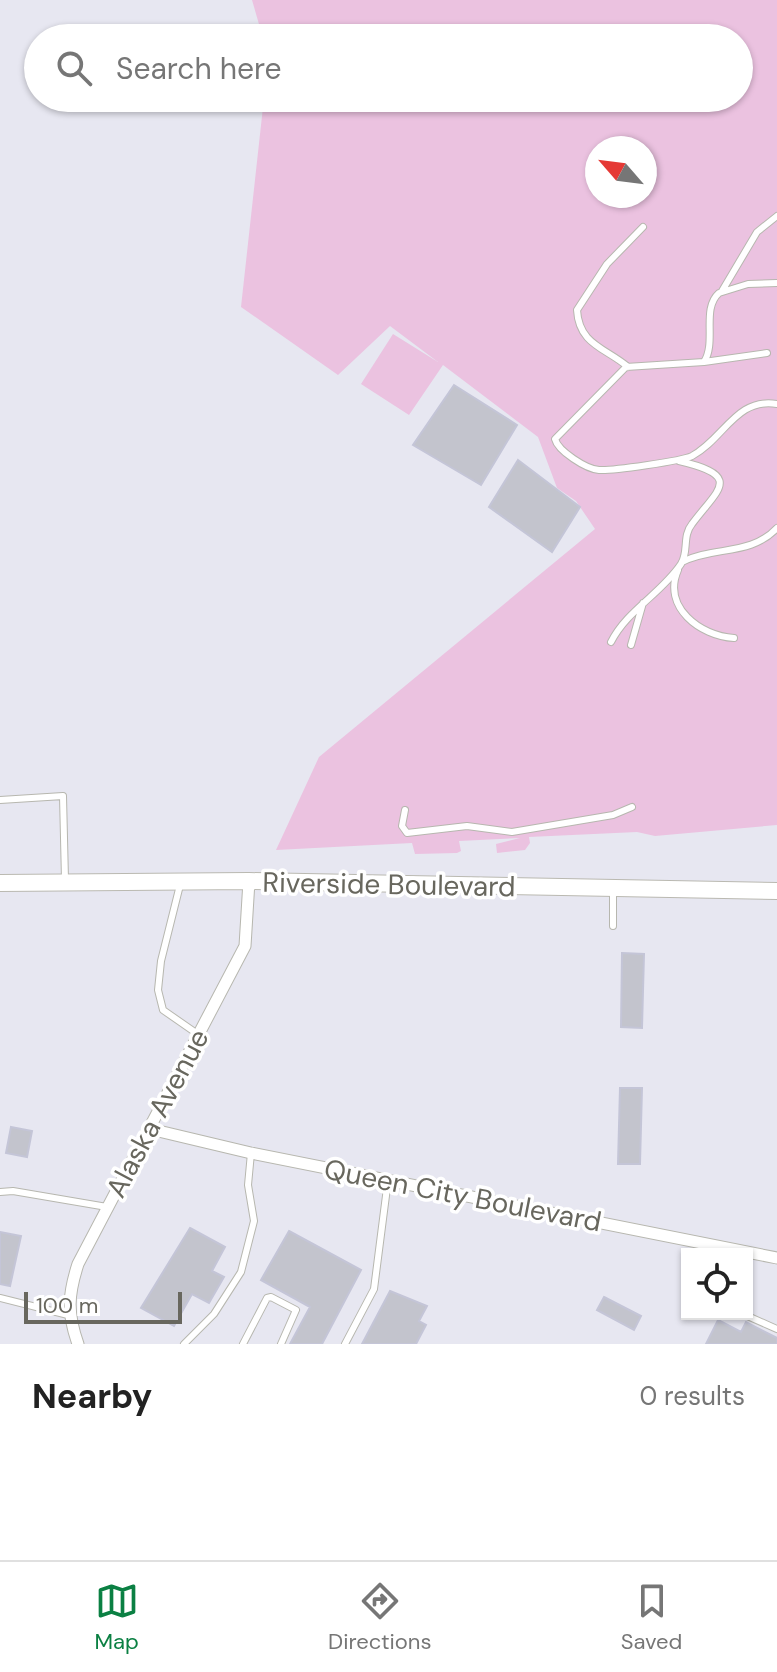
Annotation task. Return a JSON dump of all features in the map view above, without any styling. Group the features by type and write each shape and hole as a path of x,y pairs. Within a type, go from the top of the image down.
{"main road":[{"name":"Riverside Boulevard","path":"0,883 249,881 777,891"}],"street":[{"name":"Alaska Avenue","path":"78,1344 68,1315 69,1291 78,1264 245,946 249,881"},
{"name":"Queen City Boulevard","path":"150,1129 251,1153 389,1178 777,1258"}],"lane":[{"path":"704,362 710,351 713,298 722,291 757,232 777,216"},
{"path":"643,227 607,264 577,310 583,331 592,344 628,367 704,362 767,353"},
{"path":"722,291 748,284 777,283"},
{"path":"628,367 555,439 557,446 599,470 679,461 705,447 747,406 760,402 777,404"},
{"path":"679,461 709,470 716,478 719,489 712,503 690,526 673,584 675,594 691,622 709,634 734,638"},
{"path":"611,642 624,620 681,564 705,553 753,546 777,528"},
{"path":"631,645 643,603"},
{"path":"0,800 63,796 65,883"},
{"path":"405,810 401,822 404,830 419,834 467,826 512,832 613,815 632,807"},
{"path":"180,881 161,961 158,990 163,1010 199,1035"},
{"path":"613,889 613,926"},
{"path":"184,1344 214,1314 241,1272 254,1221 248,1185 251,1153"},
{"path":"345,1344 374,1289 389,1178"},
{"path":"0,1192 13,1191 107,1207"},
{"path":"243,1344 267,1298 271,1297 296,1310 281,1344"},
{"path":"0,1298 68,1315"},
{"path":"753,1318 777,1329"}],"shaded area":[{"path":"252,0 777,0 777,825 655,836 637,832 529,837 530,843 525,850 497,853 496,844 520,838 459,841 461,851 457,853 415,854 412,843 276,850 319,757 595,529 576,501 557,488 538,437 443,365 409,415 361,384 393,334 438,362 390,326 338,375 241,307 262,112 753,112 753,24 259,24"}],"building":[{"path":"454,385 517,425 481,485 413,445"},
{"path":"518,460 580,507 552,552 489,507"},
{"path":"622,953 644,954 642,1028 621,1027"},
{"path":"620,1088 642,1088 640,1164 618,1164"},
{"path":"11,1127 32,1131 27,1157 6,1153"},
{"path":"190,1228 225,1247 212,1271 224,1277 209,1303 192,1294 174,1326 141,1308"},
{"path":"289,1231 361,1270 322,1344 290,1344 310,1307 261,1280"},
{"path":"0,1232 21,1236 10,1286 0,1284"},
{"path":"390,1291 427,1306 419,1321 426,1325 416,1344 362,1344"},
{"path":"604,1297 641,1316 634,1330 597,1310"},
{"path":"718,1320 741,1332 746,1322 777,1338 777,1344 706,1344"}]}
